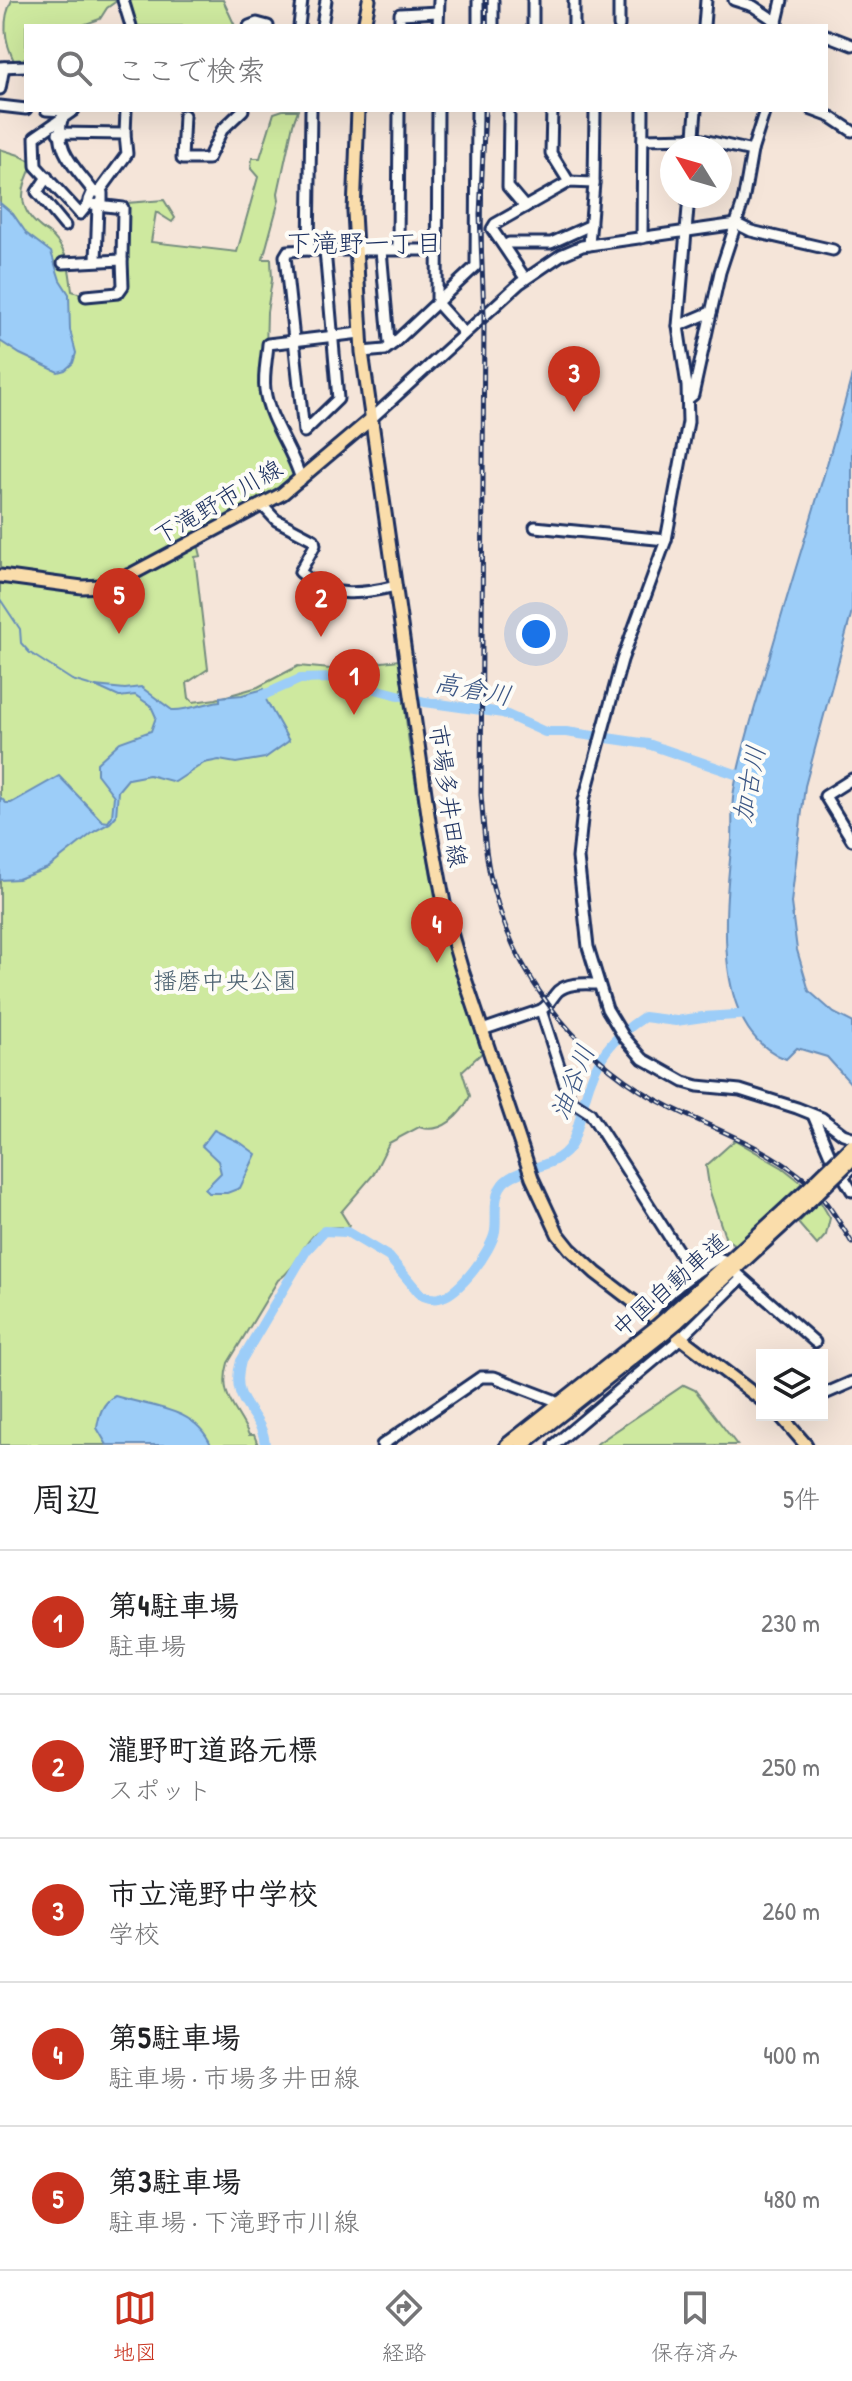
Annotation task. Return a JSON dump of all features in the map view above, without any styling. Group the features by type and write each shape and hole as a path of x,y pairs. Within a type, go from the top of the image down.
{"highway":[{"name":"中国自動車道","path":"809,1195 852,1146"},
{"name":"中国自動車道","path":"522,1445 674,1318 852,1159"},
{"name":"中国自動車道","path":"507,1445 657,1332"}],"main road":[{"path":"364,24 369,0"},
{"path":"358,112 355,251 360,333 371,419"},
{"name":"下滝野市川線","path":"0,576 67,587 101,586 149,567 263,506 301,480 371,419"},
{"name":"市場多井田線","path":"371,419 439,883 447,919 532,1178 549,1217 570,1249 589,1268 756,1394"},
{"path":"785,1421 806,1445"}],"street":[{"path":"123,0 130,24"},
{"path":"299,24 302,0"},
{"path":"322,24 326,0"},
{"path":"438,24 439,0"},
{"path":"478,0 478,24"},
{"path":"493,0 493,24"},
{"path":"533,0 533,24"},
{"path":"574,0 574,24"},
{"path":"619,0 619,24"},
{"path":"704,24 706,0"},
{"path":"734,0 753,6 776,24 782,0"},
{"path":"400,24 400,14 438,12"},
{"path":"828,36 852,45"},
{"path":"0,89 2,67 24,66"},
{"path":"0,106 24,109"},
{"path":"96,260 94,204 89,196 127,154 126,112"},
{"path":"184,115 182,159 208,159 222,130 241,112"},
{"path":"309,250 311,112"},
{"path":"398,249 399,112"},
{"path":"438,112 437,303 464,333"},
{"path":"362,352 385,350 476,266 477,112"},
{"path":"509,112 508,187 525,207"},
{"path":"552,112 551,153 569,182"},
{"path":"589,245 595,112"},
{"path":"642,238 643,112"},
{"path":"694,136 696,112"},
{"path":"688,399 693,395 720,272 737,224 752,151 764,112"},
{"path":"817,112 852,131"},
{"path":"64,114 58,133 62,150 96,191"},
{"path":"64,114 35,137 36,166 80,214 94,204 123,208 123,286 118,293 86,296"},
{"path":"58,133 125,134"},
{"path":"643,139 660,140"},
{"path":"732,148 752,151"},
{"path":"47,177 37,192 65,226"},
{"path":"525,278 492,229 495,224 569,182 594,183"},
{"path":"688,208 678,326 688,422 666,540 622,660 584,800 579,872 588,947 607,1009 621,1033 643,1059 684,1082 764,1096 822,1118 852,1137"},
{"path":"371,419 525,278 561,255 589,245 737,224 751,231 833,250"},
{"path":"504,246 509,243 551,243 591,225"},
{"path":"288,446 338,399 325,250"},
{"path":"381,250 389,341 394,343"},
{"path":"304,432 285,256 288,251 436,250"},
{"path":"63,263 122,260"},
{"path":"678,326 711,312"},
{"path":"301,480 265,389 268,344 360,333"},
{"path":"263,506 276,520 314,540 315,545 300,572 321,588 355,593 396,586"},
{"path":"535,527 666,540"},
{"path":"852,779 825,796 852,840"},
{"path":"482,1030 541,1010 549,1005 559,990 571,985 597,984"},
{"path":"541,1010 570,1100 587,1110 693,1274"},
{"path":"813,1115 830,1155 852,1191"},
{"path":"843,1177 852,1168"},
{"path":"651,1314 663,1298 693,1274 718,1258 724,1260"},
{"path":"554,1445 681,1338 739,1276 815,1342"},
{"path":"382,1445 481,1377 494,1377 554,1400"},
{"path":"828,1392 852,1382"},
{"path":"566,1415 575,1428"}],"green space":[{"path":"12,0 118,0 107,8 100,19 86,24 24,24 24,62 15,63 6,32"},
{"path":"126,0 223,0 234,24 133,24"},
{"name":"播磨中央公園","path":"297,112 263,259 271,259 272,280 267,312 265,389 297,474 268,499 197,540 201,556 195,557 208,669 187,683 189,698 193,702 216,699 258,687 298,666 342,670 348,666 399,660 431,876 453,960 483,1052 462,1071 470,1096 461,1110 443,1126 419,1127 389,1143 373,1175 341,1212 348,1228 333,1227 313,1236 295,1263 278,1280 228,1363 227,1393 249,1435 254,1435 258,1445 0,1445 0,149 34,163 24,188 24,204 32,219 59,244 69,270 72,291 87,296 118,293 127,203 164,200 175,218 172,222 156,212 151,242 237,252 258,177 251,169 252,158 260,158 274,113"},
{"path":"735,1140 802,1183 737,1245 726,1240 710,1192 706,1166"},
{"path":"820,1201 830,1218 826,1235 817,1245 798,1223"},
{"path":"684,1385 695,1390 737,1445 595,1445"}],"water":[{"path":"0,203 13,214 27,234 51,252 60,280 69,294 70,330 76,353 73,363 65,370 58,372 0,341"},
{"name":"加古川","path":"852,375 852,611 805,786 791,903 797,950 809,991 834,1013 852,1022 852,1085 827,1057 797,1048 786,1059 761,1044 744,1021 733,994 726,929 737,775"},
{"path":"95,686 141,687 172,710 264,689 265,698 289,741 265,758 236,763 219,760 204,763 175,782 149,775 128,779 118,791 116,816 110,823 48,868 18,879 0,880 0,797 11,803 59,776 102,821 108,822 112,816 114,796 97,774 97,763 120,742 151,731 156,717 151,706 135,695 119,697"},
{"path":"214,1130 256,1154 240,1188 227,1193 209,1193 205,1189 221,1173 218,1161 202,1146"},
{"path":"115,1396 183,1416 204,1432 211,1445 107,1445 97,1428 102,1410"}],"waterway":[{"path":"0,599 20,629 21,643 30,653 72,680 96,687"},
{"name":"高倉川","path":"248,706 300,679 333,678 425,702 503,713 545,732 566,732 648,744 750,779"},
{"name":"油谷川","path":"265,1445 259,1424 239,1388 241,1361 306,1251 324,1231 347,1232 389,1257 421,1295 434,1299 447,1295 465,1280 493,1239 500,1188 514,1175 555,1160 571,1145 594,1072 606,1051 622,1033 644,1017 676,1021 753,1014"}],"railway":[{"path":"486,0 486,24"},
{"path":"485,112 480,215 484,315 481,795 489,867 505,925 538,989 583,1045 639,1089 789,1167 818,1193 852,1243"}],"place":[{"name":"市立滝野中学校","path":"574,412"},
{"name":"第3駐車場","path":"119,634"},
{"name":"瀧野町道路元標","path":"321,637"},
{"name":"第4駐車場","path":"354,715"},
{"name":"第5駐車場","path":"437,963"}],"district":[{"name":"下滝野一丁目","path":"364,243"}]}
